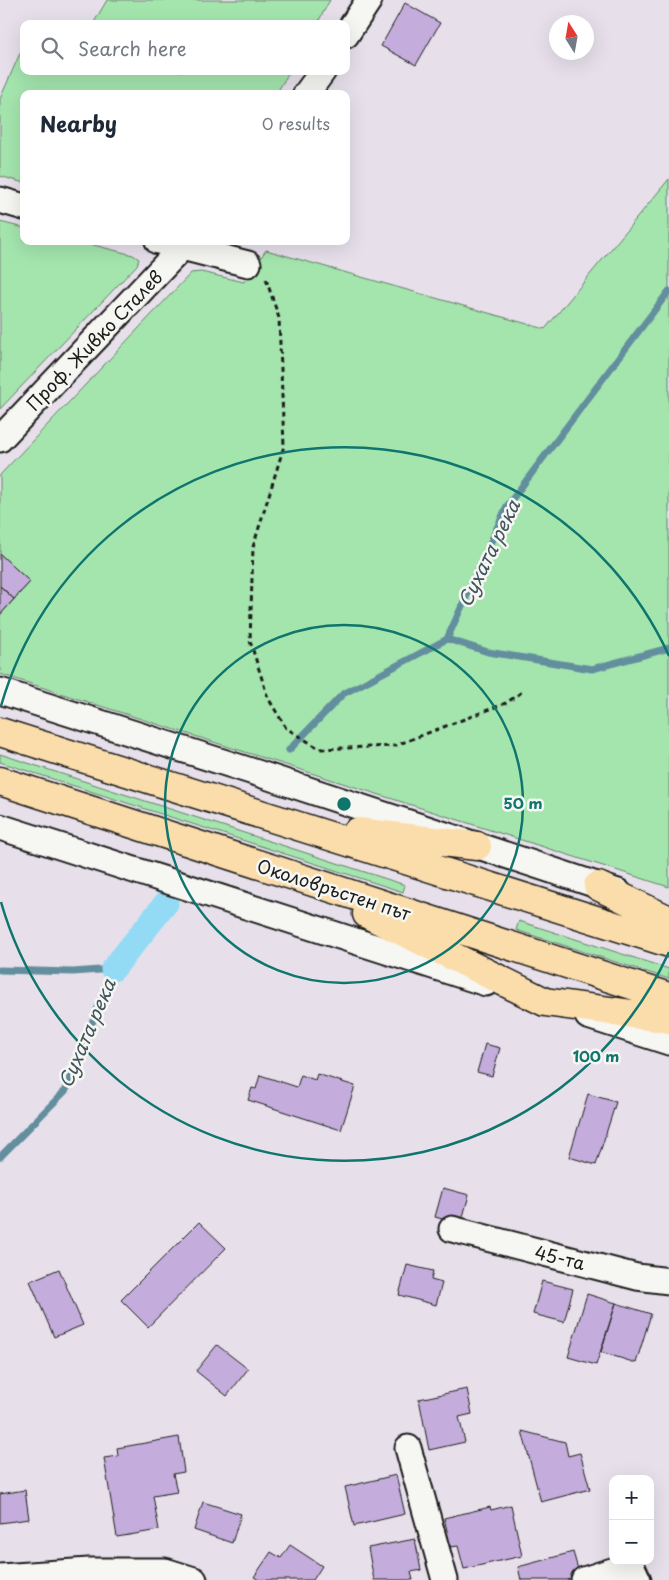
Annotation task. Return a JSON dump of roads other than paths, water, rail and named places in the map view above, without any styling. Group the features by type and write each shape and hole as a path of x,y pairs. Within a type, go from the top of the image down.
{"highway":[{"path":"0,732 669,944"},
{"name":"Околовръстен път","path":"0,781 669,997"},
{"path":"293,825 477,846"},
{"path":"280,871 545,1002 669,1019"},
{"path":"598,886 669,920"}],"street":[{"path":"350,29 369,0"},
{"path":"309,90 320,75"},
{"path":"0,200 20,206"},
{"path":"185,245 248,264"},
{"name":"Проф. Живко Сталев","path":"0,439 185,245"},
{"path":"0,691 669,909"},
{"path":"0,827 669,1042"},
{"name":"45-та","path":"452,1229 637,1277 669,1281"},
{"path":"408,1448 445,1580"},
{"path":"0,1577 90,1576 165,1571 194,1580"},
{"path":"584,1580 634,1572"}],"waterway":[{"name":"Сухата река","path":"289,750 343,694 447,639 507,506 669,291"},
{"path":"447,639 488,652 592,669 669,648"},
{"name":"Сухата река","path":"113,969 166,903"},
{"name":"Сухата река","path":"0,970 73,972 113,969 66,1090 0,1157"}]}
